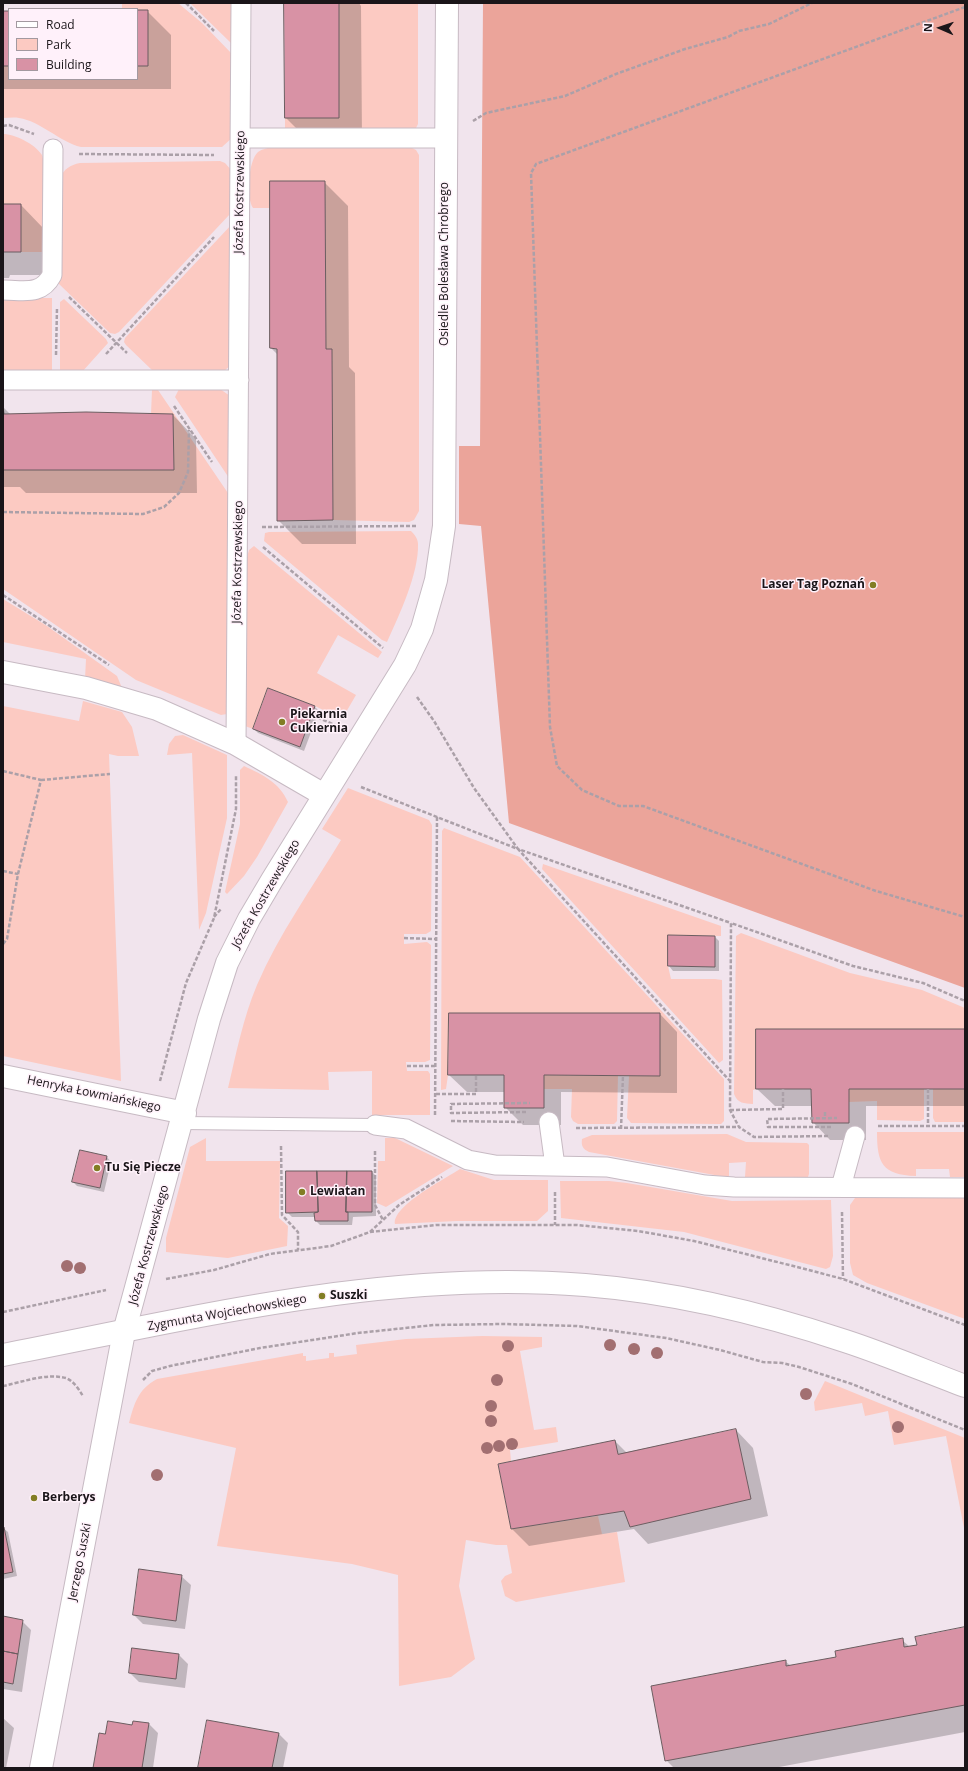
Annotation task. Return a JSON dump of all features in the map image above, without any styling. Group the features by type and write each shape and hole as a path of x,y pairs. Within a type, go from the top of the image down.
{"street":[{"name":"Józefa Kostrzewskiego","path":"236,744 242,3"},
{"name":"Osiedle Bolesława Chrobrego","path":"444,526 447,3"},
{"path":"241,147 446,138"},
{"path":"3,290 37,290 47,284 52,274 53,149"},
{"path":"3,380 239,380"},
{"name":"Józefa Kostrzewskiego","path":"124,1332 209,1019 227,963 249,919 400,672 422,629 436,580 444,526"},
{"path":"3,672 86,688 158,708 236,744 324,795"},
{"name":"Henryka Łowmiańskiego","path":"3,1076 183,1118"},
{"path":"549,1122 555,1166"},
{"path":"375,1125 406,1129 468,1160 495,1165 607,1167 705,1185 734,1187 965,1188"},
{"path":"841,1188 855,1136"},
{"name":"Zygmunta Wojciechowskiego","path":"3,1356 222,1313 362,1290 465,1282 548,1283 586,1285 646,1293 692,1300 736,1310 845,1341 965,1386"},
{"name":"Jerzego Suszki","path":"41,1768 124,1332"}],"lane":[{"path":"183,1118 281,1124 375,1125"}],"path":[{"path":"446,138 486,113 565,96 616,74 685,49 728,37 739,31 769,24 812,3"},
{"path":"965,7 536,164 531,173 550,727 557,766 582,790 619,806 643,806 876,891 965,917"},
{"path":"3,126 9,125"},
{"path":"53,149 78,154 241,147"},
{"path":"67,296 116,343 240,209"},
{"path":"56,380 57,305"},
{"path":"155,380 239,502"},
{"path":"3,512 143,514 164,507 179,493 188,472 189,429"},
{"path":"238,527 444,526"},
{"path":"238,527 389,653 400,672 434,721 474,788 518,849 730,1081"},
{"path":"3,595 110,666"},
{"path":"312,714 337,726"},
{"path":"3,771 41,780 110,774"},
{"path":"3,944 7,939 18,874 41,780"},
{"path":"357,785 518,849 853,966 923,983 965,1001"},
{"path":"434,1143 436,1094 436,816"},
{"path":"3,871 18,874"},
{"path":"623,1075 621,1128 739,1127 730,1110 730,923"},
{"path":"404,938 435,938"},
{"path":"407,1066 436,1066"},
{"path":"436,1094 476,1094 476,1075"},
{"path":"730,1110 783,1109 783,1089"},
{"path":"928,1089 928,1126"},
{"path":"520,1098 520,1103"},
{"path":"527,1112 451,1113 451,1104 531,1103"},
{"path":"825,1112 825,1118"},
{"path":"834,1118 768,1119 768,1127 835,1127"},
{"path":"281,1124 282,1215 298,1232 298,1250"},
{"path":"375,1125 375,1205 383,1220"},
{"path":"370,1232 399,1205 468,1160"},
{"path":"555,1166 555,1225"},
{"path":"841,1188 843,1279"},
{"path":"138,1284 214,1270 270,1254 331,1246 370,1232 436,1225 555,1225 638,1231 694,1241 843,1279 965,1325"},
{"path":"3,1312 108,1290"},
{"path":"230,1354 358,1333 434,1325 503,1324 577,1326 666,1338 720,1350 763,1362 782,1363 800,1367 852,1384 965,1430"}],"green space":[{"path":"122,3 178,3 202,23 234,56 233,137 222,147 81,147 65,141 35,123 27,120 3,118 3,66 8,66 8,80 138,80 138,66 148,66 138,8 122,8"},
{"path":"190,3 231,3 234,7 234,41 231,43"},
{"path":"339,3 418,3 418,124 416,128 410,131 285,132 285,118 339,118"},
{"path":"3,134 8,134 24,140 35,147 42,155 45,167 45,252 21,252 21,204 3,204"},
{"path":"273,147 412,148 416,150 419,155 419,511 414,520 409,522 333,520 332,349 326,349 325,181 270,181 270,208 253,208 249,196 249,180 252,163 258,152 263,149"},
{"path":"220,161 225,163 232,171 231,213 119,332 115,334 110,333 59,284 60,178 63,172 73,165 80,163"},
{"path":"233,223 232,364 223,372 154,372 126,345 124,342 125,338"},
{"path":"3,298 52,298 52,372 3,372"},
{"path":"64,299 106,339 108,343 82,372 60,371 60,302"},
{"path":"179,389 220,389 233,398 235,487 175,397"},
{"path":"152,390 158,390 232,499 227,714 221,715 136,680 3,589 3,470 173,470 173,414 151,414"},
{"path":"411,531 418,542 415,568 412,581 387,642 382,640 264,541 265,533 269,532"},
{"path":"254,546 382,652 378,658 338,635 317,673 356,695 342,719 315,706 268,688 253,729 245,726 247,557 249,550"},
{"path":"3,599 47,626 117,676 122,688 85,679 86,659 3,642"},
{"path":"83,701 122,712 132,727 139,756 118,756 109,754 121,1081 3,1056 3,706 79,721"},
{"path":"183,735 227,755 227,818 206,913 199,930 192,753 167,755 169,744 175,736"},
{"path":"244,766 264,776 275,784 288,802 257,857 244,876 227,894 225,892 240,824 240,770"},
{"path":"348,788 429,820 432,825 431,931 426,934 404,934 404,944 427,942 431,945 430,1060 425,1062 406,1062 407,1071 428,1071 430,1074 430,1115 372,1115 372,1071 328,1072 329,1090 228,1088 244,1023 257,985 275,948 296,911 341,840 322,829"},
{"path":"444,828 520,857 724,1079 724,1121 721,1124 631,1123 627,1118 629,1076 660,1076 660,1013 449,1013 448,1075 446,1089 441,1090 442,831"},
{"path":"543,864 721,926 721,936 668,935 668,966 671,979 722,980 723,1060 719,1063 542,869"},
{"path":"741,933 850,973 922,990 965,1008 965,1029 756,1029 756,1089 753,1090 753,1104 739,1101 734,1094 736,936"},
{"path":"544,1075 618,1076 617,1121 614,1124 578,1124 573,1121 571,1117 572,1089 544,1089"},
{"path":"849,1089 924,1089 924,1119 920,1121 877,1120 877,1101 849,1102"},
{"path":"933,1089 965,1089 965,1122 935,1122 933,1118"},
{"path":"877,1132 965,1132 965,1177 950,1177 949,1169 916,1169 916,1176 896,1173 889,1170 880,1159 877,1143"},
{"path":"727,1134 746,1142 807,1143 809,1145 808,1177 745,1177 746,1162 729,1163 729,1176 720,1176 589,1152 582,1145 582,1139 592,1135"},
{"path":"206,1138 206,1161 280,1161 279,1218 288,1226 287,1246 228,1258 166,1252 166,1238 190,1147"},
{"path":"385,1138 395,1138 453,1166 386,1207 377,1203 378,1161 385,1161"},
{"path":"460,1169 494,1180 548,1180 548,1211 537,1221 457,1221 395,1224 396,1217 410,1201"},
{"path":"560,1181 609,1181 627,1183 732,1201 831,1200 833,1256 830,1267 826,1269 684,1232 561,1218"},
{"path":"855,1198 965,1198 965,1319 867,1283 853,1275 850,1263 850,1205"},
{"path":"482,1336 542,1337 542,1347 520,1351 534,1430 556,1427 558,1442 510,1450 511,1461 498,1464 511,1529 598,1516 602,1534 617,1532 625,1582 516,1602 505,1596 501,1581 505,1576 512,1573 507,1545 496,1545 466,1540 459,1586 475,1659 451,1677 399,1686 398,1575 352,1564 217,1546 236,1448 129,1423 135,1403 141,1392 145,1387 157,1379 303,1353 303,1356 306,1356 306,1361 329,1358 329,1353 334,1353 334,1357 357,1354 356,1345 406,1339"},
{"path":"825,1381 965,1438 965,1533 946,1436 894,1445 888,1411 865,1416 862,1403 815,1411 814,1402"}],"shaded area":[{"path":"483,3 965,3 965,988 509,823 481,526 459,524 459,446 480,446"}],"building":[{"path":"284,3 339,3 339,118 285,118"},
{"path":"138,10 148,10 148,66 138,66"},
{"path":"4,11 8,11 8,66 3,66"},
{"path":"270,181 325,181 326,349 332,349 333,520 277,521 277,349 270,348"},
{"path":"3,204 21,204 21,252 3,252"},
{"path":"3,406 4,414 86,412 173,414 174,470 3,470"},
{"name":"Piekarnia Cukiernia","path":"268,688 315,706 300,747 253,729"},
{"path":"668,935 715,936 715,967 668,966"},
{"path":"449,1013 660,1013 660,1076 544,1075 544,1108 504,1108 504,1075 448,1075"},
{"path":"756,1029 965,1029 965,1089 849,1089 849,1123 812,1123 811,1089 756,1089"},
{"path":"80,1150 107,1156 100,1188 72,1182"},
{"name":"Lewiatan","path":"286,1171 317,1171 318,1212 286,1213"},
{"path":"317,1171 347,1171 346,1212 348,1212 348,1221 315,1221 314,1213 318,1212"},
{"path":"347,1171 372,1171 372,1212 346,1212"},
{"path":"736,1429 751,1499 630,1527 624,1511 511,1529 498,1464 615,1440 618,1454"},
{"path":"3,1527 13,1572 3,1574"},
{"path":"139,1569 182,1575 176,1621 133,1615"},
{"path":"3,1616 23,1620 18,1654 3,1651"},
{"path":"965,1627 965,1705 665,1761 651,1686 786,1660 786,1666 836,1657 835,1651 903,1638 904,1647 917,1645 915,1637"},
{"path":"132,1648 179,1654 176,1679 129,1673"},
{"path":"3,1651 18,1654 13,1684 3,1682"},
{"path":"207,1720 279,1733 272,1768 198,1768"},
{"path":"108,1721 132,1725 133,1721 149,1723 142,1768 93,1768 99,1733 105,1734"}],"place":[{"name":"Laser Tag Poznań","path":"873,585"},
{"name":"Piekarnia Cukiernia","path":"282,722"},
{"name":"Tu Się Piecze","path":"97,1168"},
{"name":"Lewiatan","path":"302,1192"},
{"name":"Suszki","path":"322,1296"},
{"name":"Berberys","path":"34,1498"}]}
